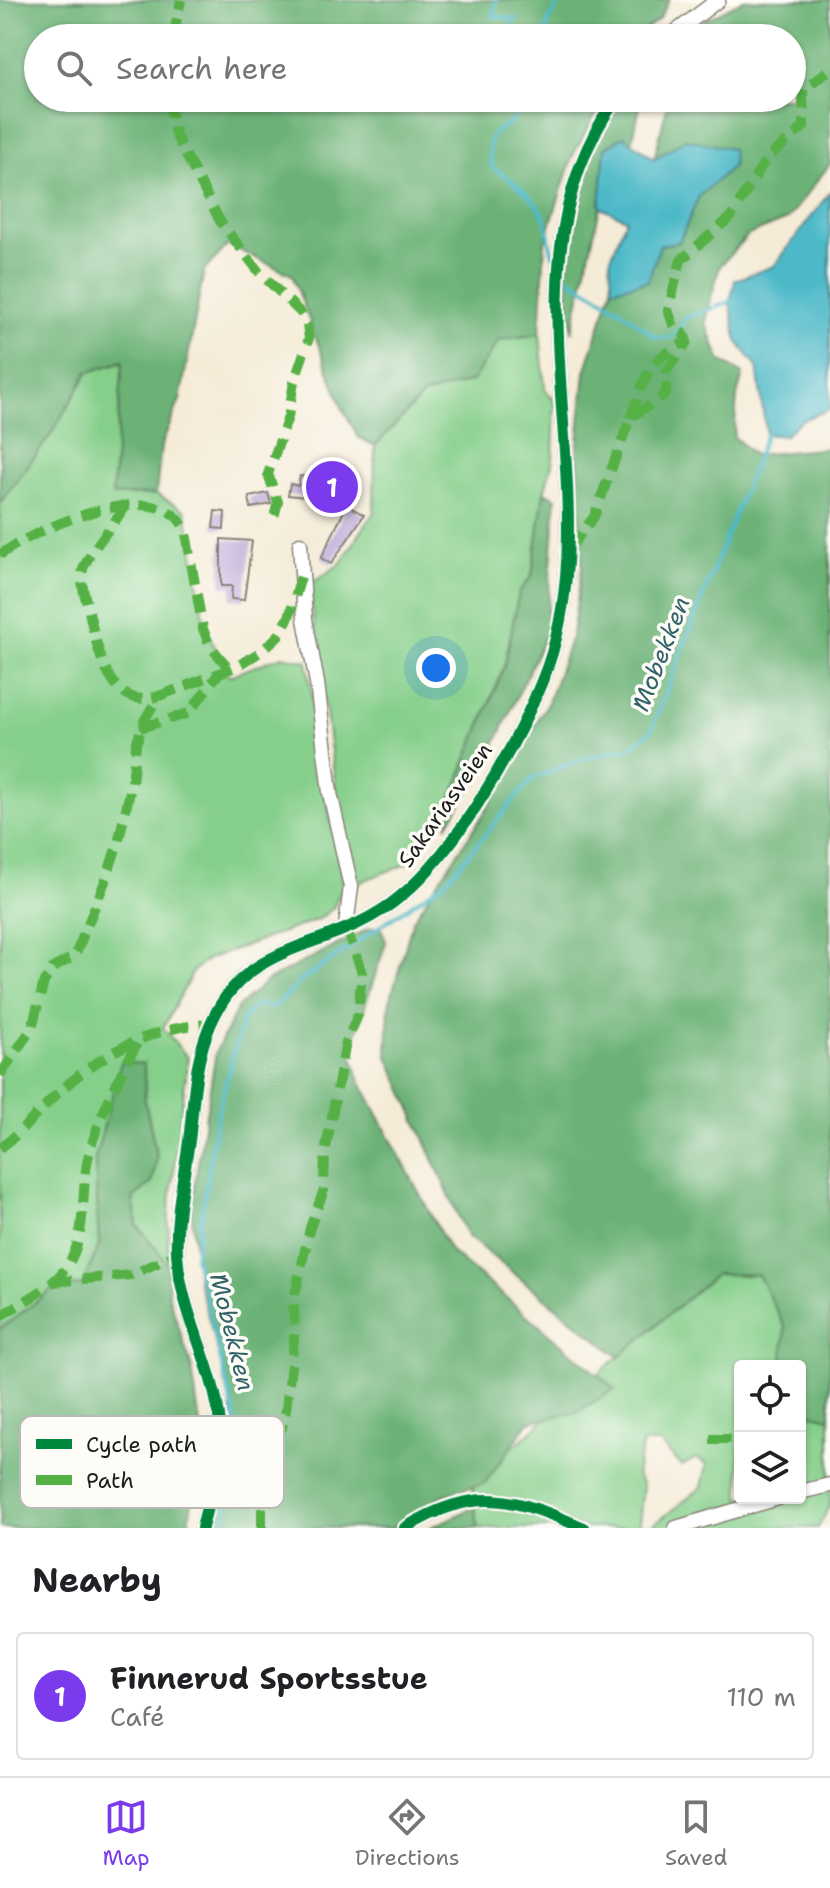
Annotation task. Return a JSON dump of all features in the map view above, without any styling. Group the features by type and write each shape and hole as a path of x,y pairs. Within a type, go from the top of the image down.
{"street":[{"path":"686,24 718,0"},
{"name":"Sakariasveien","path":"218,1416 177,1254 198,1065 218,1010 244,975 277,954 346,926 403,895 438,858 515,741 550,659 570,565 558,275 579,174 610,112"},
{"path":"300,544 305,619 317,683 330,793 351,887 346,926"},
{"path":"806,1491 830,1485"},
{"path":"405,1528 448,1505 475,1499 521,1503 584,1528"},
{"path":"676,1528 758,1504"},
{"name":"Sakariasveien","path":"202,1528 207,1508"}],"green space":[{"path":"0,0 669,0 660,18 652,24 24,24 24,112 597,112 573,155 545,241 540,334 499,340 472,381 423,395 375,446 358,437 342,407 292,275 228,245 204,271 180,400 161,446 156,494 112,496 123,361 88,372 50,436 0,503"},
{"path":"744,0 830,0 830,164 788,219 748,235 720,266 706,323 720,360 743,374 737,396 734,437 754,455 830,448 830,1418 806,1412 806,1360 782,1360 785,1327 758,1275 716,1274 619,1357 467,1236 387,1054 389,1005 413,920 485,812 548,702 572,634 582,568 577,453 585,372 612,289 648,280 660,245 679,242 699,196 733,165 654,159 666,112 806,112 806,24 699,24"},
{"path":"615,112 639,112 632,142 624,136 605,148 600,207 572,332 565,272 596,136"},
{"path":"540,334 545,389 555,401 553,460 544,493 532,576 519,592 505,664 454,792 414,861 355,884 336,789 309,585 340,564 374,512 375,446 423,395 472,381 499,340"},
{"path":"124,361 112,495 156,494 186,511 206,629 229,676 282,656 307,661 325,793 344,885 333,908 319,919 208,959 194,970 163,1028 188,1058 169,1211 168,1264 137,1225 133,1198 152,1182 157,1158 145,1101 144,1064 95,1158 99,1245 82,1285 53,1289 0,1329 0,503 50,436 88,372"},
{"path":"544,492 556,498 546,634 486,764 447,826 454,792 505,664 519,592 532,576"},
{"path":"381,927 386,942 352,1054 359,1079 450,1251 615,1389 577,1412 529,1422 485,1483 443,1496 392,1528 211,1528 216,1508 284,1508 284,1416 231,1416 231,1399 198,1281 191,1207 216,1051 238,1007 268,980 368,929"},
{"path":"121,1062 144,1064 145,1101 157,1158 152,1183 133,1198 137,1225 168,1264 169,1297 192,1368 199,1416 20,1416 20,1508 191,1508 188,1528 0,1528 0,1329 53,1289 83,1285 99,1245 95,1158"},
{"path":"716,1273 759,1275 785,1327 782,1360 734,1360 734,1504 806,1504 806,1412 830,1418 830,1505 818,1528 478,1528 472,1482","holes":["643,1443 660,1443 682,1466 696,1458 707,1464 702,1487 652,1526 639,1525 643,1485 636,1474"]},
{"path":"475,1507 478,1528 429,1528"}],"water":[{"path":"624,136 654,159 686,139 732,149 733,166 699,196 679,242 660,245 648,281 612,289 610,260 626,219 600,207 605,148"},
{"path":"830,192 830,409 800,421 784,436 766,434 757,367 737,341 730,302 735,280 774,266"}],"building":[{"path":"300,476 357,482 353,502 288,495 290,484 298,486"},
{"path":"268,493 271,504 251,508 249,497"},
{"path":"347,505 364,515 331,564 321,558"},
{"path":"215,511 225,512 224,529 213,528"},
{"path":"221,539 252,541 244,600 231,599 232,586 221,586"}],"waterway":[{"path":"496,0 493,16 516,19 512,24"},
{"path":"548,24 562,0"},
{"path":"515,112 513,121 492,134 489,146 492,167 517,185 539,208 554,257"},
{"path":"565,276 619,309 655,337 669,338 676,334 686,318 730,302"},
{"name":"Mobekken","path":"235,1416 195,1257 217,1116 242,1021 255,1005 272,1007 280,1002 302,980 446,881 532,779 583,759 629,748 651,731 766,434"},
{"name":"Mobekken","path":"222,1528 226,1508"}],"marked path":[{"path":"176,24 181,0"},
{"path":"806,88 830,69"},
{"path":"171,112 175,134 220,221 259,272 301,313 307,325 309,338 294,382 288,417 268,474 278,502 273,521"},
{"path":"569,549 594,517 630,418 666,394 666,372 687,342 684,334 675,330 668,310 681,260 731,217 766,159 804,127 804,112"},
{"path":"630,418 644,381 655,363 687,342"},
{"path":"0,555 41,532 98,511 127,505 153,506 174,515 186,533 203,629 210,646 229,668"},
{"path":"126,506 84,566 83,589 97,646 109,676 129,696 142,699 159,696"},
{"path":"0,1075 32,1028 44,982 53,968 75,956 118,843 132,783 136,744 145,719 159,696 238,666 263,650 279,635 289,617 301,577"},
{"path":"140,728 189,713 219,673"},
{"path":"284,1419 295,1329 293,1303 310,1228 324,1190 325,1153 346,1042 358,1015 362,973 346,926"},
{"path":"0,1148 62,1089 120,1048 164,1031 211,1024"},
{"path":"0,1316 47,1287 69,1263 79,1238 86,1167 93,1140 139,1040"},
{"path":"52,1282 131,1275 177,1254"},
{"path":"710,1439 734,1439"},
{"path":"262,1508 262,1528"}],"cycle path":[{"path":"219,1416 212,1382 184,1297 177,1253 179,1211 203,1045 218,1008 238,982 261,964 373,916 422,876 482,796 542,681 562,610 568,537 557,310 562,236 580,165 609,112"},
{"path":"405,1528 453,1506 494,1500 536,1509 584,1528"},
{"path":"202,1528 207,1508"}],"place":[{"name":"Finnerud Sportsstue","path":"332,487"}]}
